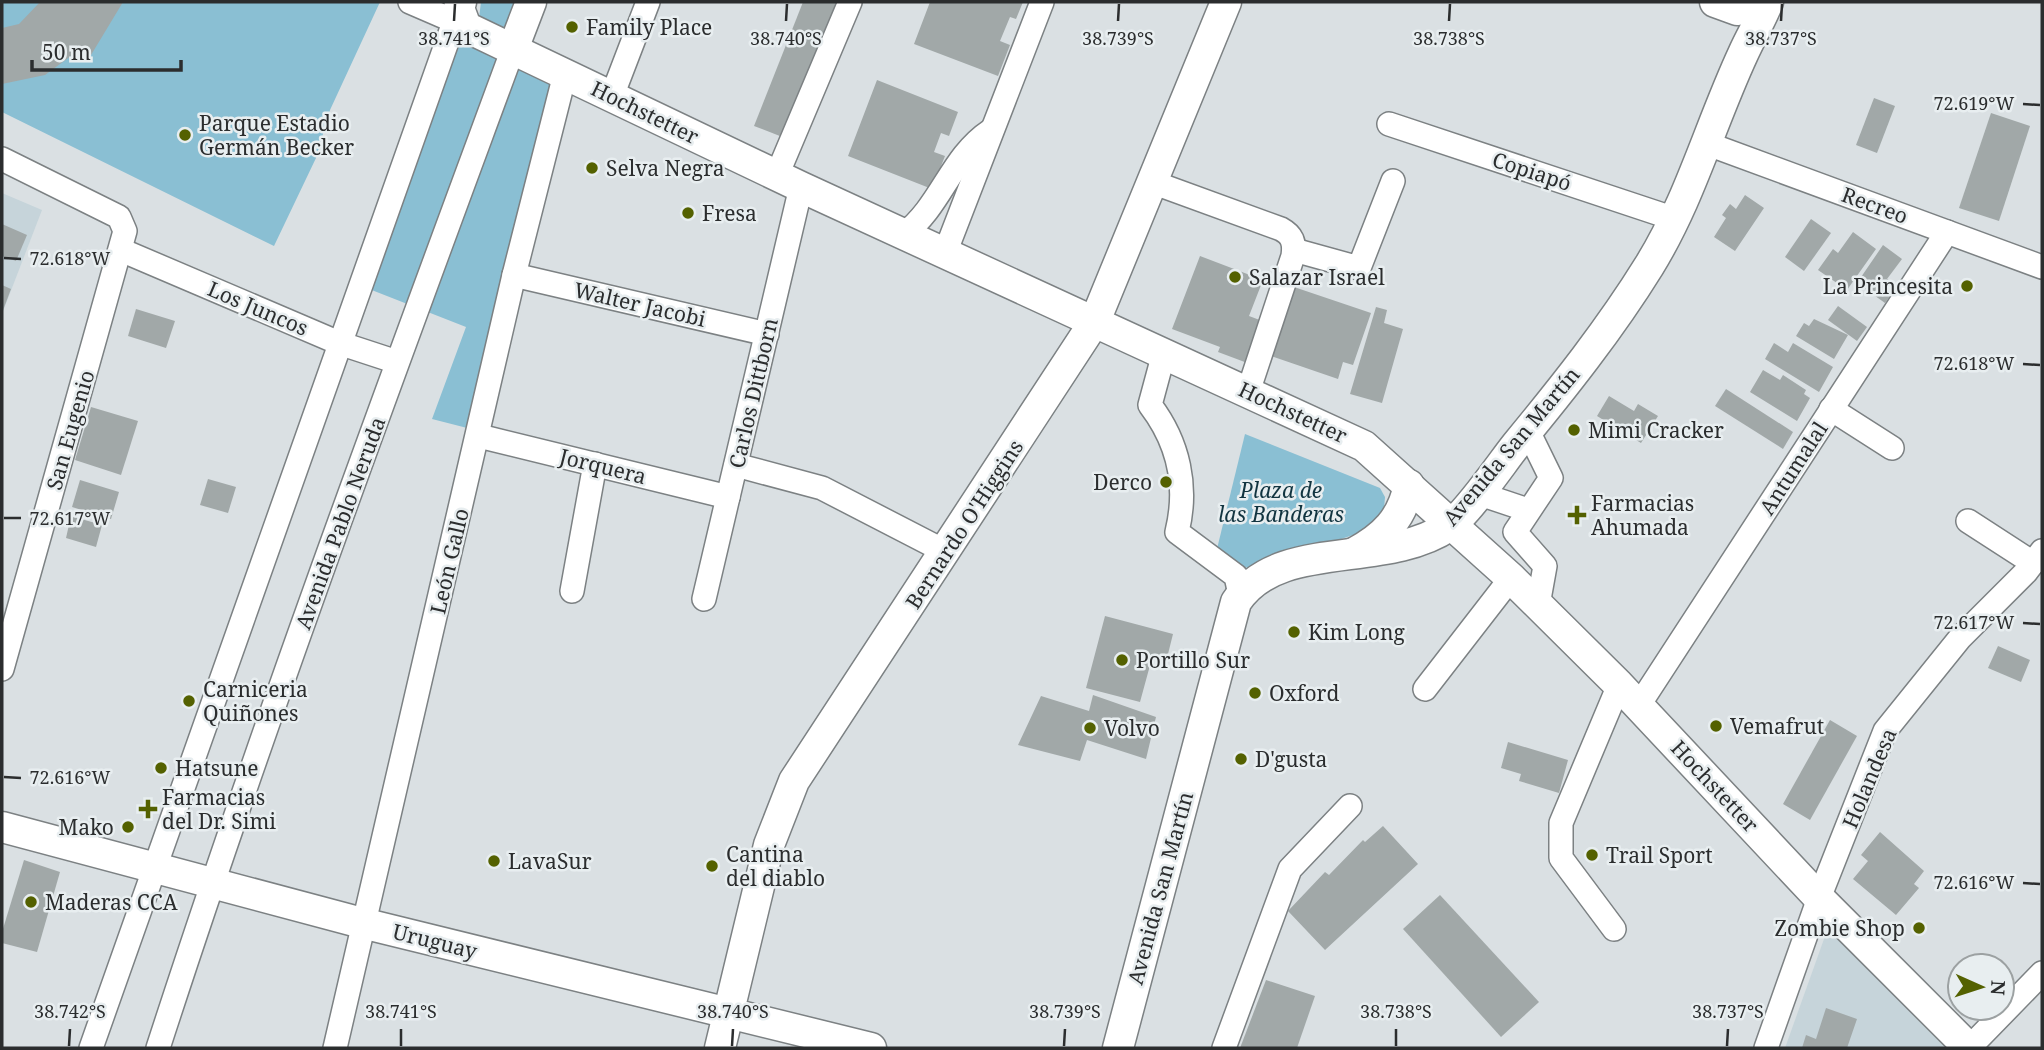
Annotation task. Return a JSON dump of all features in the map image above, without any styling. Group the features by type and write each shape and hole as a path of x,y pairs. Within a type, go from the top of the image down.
{"main road":[{"name":"Avenida Pablo Neruda","path":"513,49 531,2"},
{"name":"Bernardo O'Higgins","path":"720,1048 769,845 794,780 947,552 1095,321 1226,2"},
{"name":"Avenida San Martín","path":"1118,1048 1240,595 1253,582 1276,569 1309,560 1394,550 1415,544 1452,524 1562,388 1648,267 1675,219 1743,54 1768,2"},
{"name":"Avenida San Martín","path":"1736,4 1745,24 1743,54"},
{"name":"Hochstetter","path":"458,10 466,27 789,181 1353,440 1409,485 1508,575 1629,695 1819,898 1969,1048"},
{"path":"1351,554 1370,545 1394,524 1401,512 1409,485"},
{"name":"Uruguay","path":"2,827 362,923 870,1048"}],"street":[{"path":"91,1048 458,10 410,2"},
{"path":"612,96 648,2"},
{"name":"Carlos Dittborn","path":"704,599 766,334 789,181 850,2"},
{"path":"945,253 1042,2"},
{"name":"Avenida Pablo Neruda","path":"158,1048 212,882 397,362 513,49"},
{"name":"León Gallo","path":"335,1048 362,923 479,436 514,275 565,74"},
{"name":"Copiapó","path":"1389,124 1675,219"},
{"path":"904,234 930,208 967,151 993,129"},
{"name":"Recreo","path":"1708,144 2042,267"},
{"name":"Los Juncos","path":"2,159 119,217 123,241 339,343 397,362"},
{"path":"1294,250 1359,268 1394,181"},
{"path":"1152,182 1290,234 1294,250 1248,392"},
{"name":"Antumalal","path":"1614,929 1561,858 1561,823 1629,695 1831,409 1947,232"},
{"name":"San Eugenio","path":"2,669 123,241"},
{"name":"Walter Jacobi","path":"514,275 766,334"},
{"path":"1164,353 1150,405 1167,430 1179,465 1182,500 1177,532 1236,576 1240,595"},
{"path":"1831,409 1892,448"},
{"path":"1528,431 1551,478 1515,532 1539,561 1538,605"},
{"name":"Jorquera","path":"479,436 728,497"},
{"path":"572,591 595,464"},
{"path":"736,465 822,488 947,552"},
{"path":"1477,493 1528,510"},
{"path":"1968,521 2038,557"},
{"name":"Holandesa","path":"1766,1048 1819,898 1885,731 1959,638 2038,557"},
{"path":"1425,690 1508,575 1539,561"},
{"path":"1224,1048 1290,869 1350,806"},
{"path":"1969,1048 2042,973"}],"shaded area":[{"path":"2,193 42,210 2,314"},
{"path":"1829,925 1949,1048 1785,1048"}],"green space":[{"name":"Parque Estadio Germán Becker","path":"2,2 380,2 330,110 316,158 274,246 2,112"},
{"path":"481,2 529,2 517,33 478,26"},
{"path":"457,27 558,80 475,430 432,419 466,327 364,287"},
{"name":"Plaza de las Banderas","path":"1245,434 1380,488 1385,497 1384,510 1368,530 1251,569 1215,557"}],"building":[{"path":"40,2 123,2 91,55 77,47 71,56 45,75 2,84 2,28 19,24"},
{"path":"803,2 840,2 785,138 754,126"},
{"path":"930,2 1023,2 1016,19 1010,17 1000,41 1010,45 998,76 914,44"},
{"path":"877,80 958,112 949,136 941,133 934,152 945,156 932,189 848,156"},
{"path":"1874,98 1895,106 1877,153 1856,145"},
{"path":"1991,113 2030,126 1999,221 1959,208"},
{"path":"1745,195 1764,208 1735,251 1714,237 1726,218 1722,215 1730,204 1736,209"},
{"path":"1811,219 1831,233 1804,271 1785,257"},
{"path":"2,224 27,235 16,261 2,256"},
{"path":"1853,232 1876,249 1847,290 1818,270 1833,249 1838,253"},
{"path":"1883,245 1902,259 1887,279 1897,286 1885,303 1857,283"},
{"path":"1200,256 1263,280 1249,316 1265,322 1250,364 1218,352 1220,347 1172,329"},
{"path":"2,285 11,289 2,313"},
{"path":"1294,287 1371,313 1353,365 1343,362 1338,379 1271,356"},
{"path":"1838,306 1867,327 1857,341 1828,320"},
{"path":"1376,307 1387,310 1384,323 1403,329 1382,403 1350,394"},
{"path":"136,309 175,321 166,348 128,336"},
{"path":"1814,319 1848,335 1834,359 1796,336 1804,323 1809,326"},
{"path":"1774,343 1788,352 1793,343 1833,367 1819,392 1765,359"},
{"path":"1763,370 1780,380 1783,375 1806,390 1804,394 1810,398 1797,421 1750,392"},
{"path":"1726,389 1793,432 1783,449 1715,406"},
{"path":"1609,396 1634,411 1638,404 1658,416 1641,443 1597,416"},
{"path":"91,407 138,421 121,475 75,460"},
{"path":"208,479 236,487 228,513 200,505"},
{"path":"80,480 119,492 111,519 72,507"},
{"path":"71,516 102,525 96,547 66,538"},
{"name":"Portillo Sur","path":"1105,616 1173,634 1166,662 1152,658 1140,702 1086,688"},
{"path":"1998,646 2030,660 2021,682 1988,668"},
{"name":"Volvo","path":"1093,695 1156,717 1146,759 1087,740 1080,761 1018,745 1041,696 1089,711"},
{"path":"1830,720 1857,736 1810,820 1783,804"},
{"path":"1508,742 1568,760 1559,793 1519,781 1521,774 1501,768"},
{"path":"1383,826 1418,864 1325,950 1288,911 1325,872 1329,875 1363,840 1365,842"},
{"path":"1880,832 1924,871 1914,884 1919,888 1896,915 1853,879 1868,861 1861,855"},
{"name":"Maderas CCA","path":"24,860 60,872 37,952 2,943 2,932"},
{"path":"1440,895 1539,1002 1501,1037 1403,929"},
{"path":"1266,980 1315,996 1297,1048 1240,1048"},
{"path":"1826,1008 1857,1019 1847,1048 1802,1048 1806,1035 1816,1039"}],"place":[{"name":"Family Place","path":"572,27"},
{"name":"Parque Estadio Germán Becker","path":"185,135"},
{"name":"Selva Negra","path":"592,168"},
{"name":"Fresa","path":"688,213"},
{"name":"Salazar Israel","path":"1235,277"},
{"name":"La Princesita","path":"1967,286"},
{"name":"Mimi Cracker","path":"1574,430"},
{"name":"Derco","path":"1166,482"},
{"name":"Farmacias Ahumada","path":"1577,515"},
{"name":"Kim Long","path":"1294,632"},
{"name":"Portillo Sur","path":"1122,660"},
{"name":"Oxford","path":"1255,693"},
{"name":"Carniceria Quiñones","path":"189,701"},
{"name":"Vemafrut","path":"1716,726"},
{"name":"Volvo","path":"1090,728"},
{"name":"D'gusta","path":"1241,759"},
{"name":"Hatsune","path":"161,768"},
{"name":"Farmacias del Dr. Simi","path":"148,809"},
{"name":"Mako","path":"128,827"},
{"name":"Trail Sport","path":"1592,855"},
{"name":"LavaSur","path":"494,861"},
{"name":"Cantina del diablo","path":"712,866"},
{"name":"Maderas CCA","path":"31,902"},
{"name":"Zombie Shop","path":"1919,928"}]}
